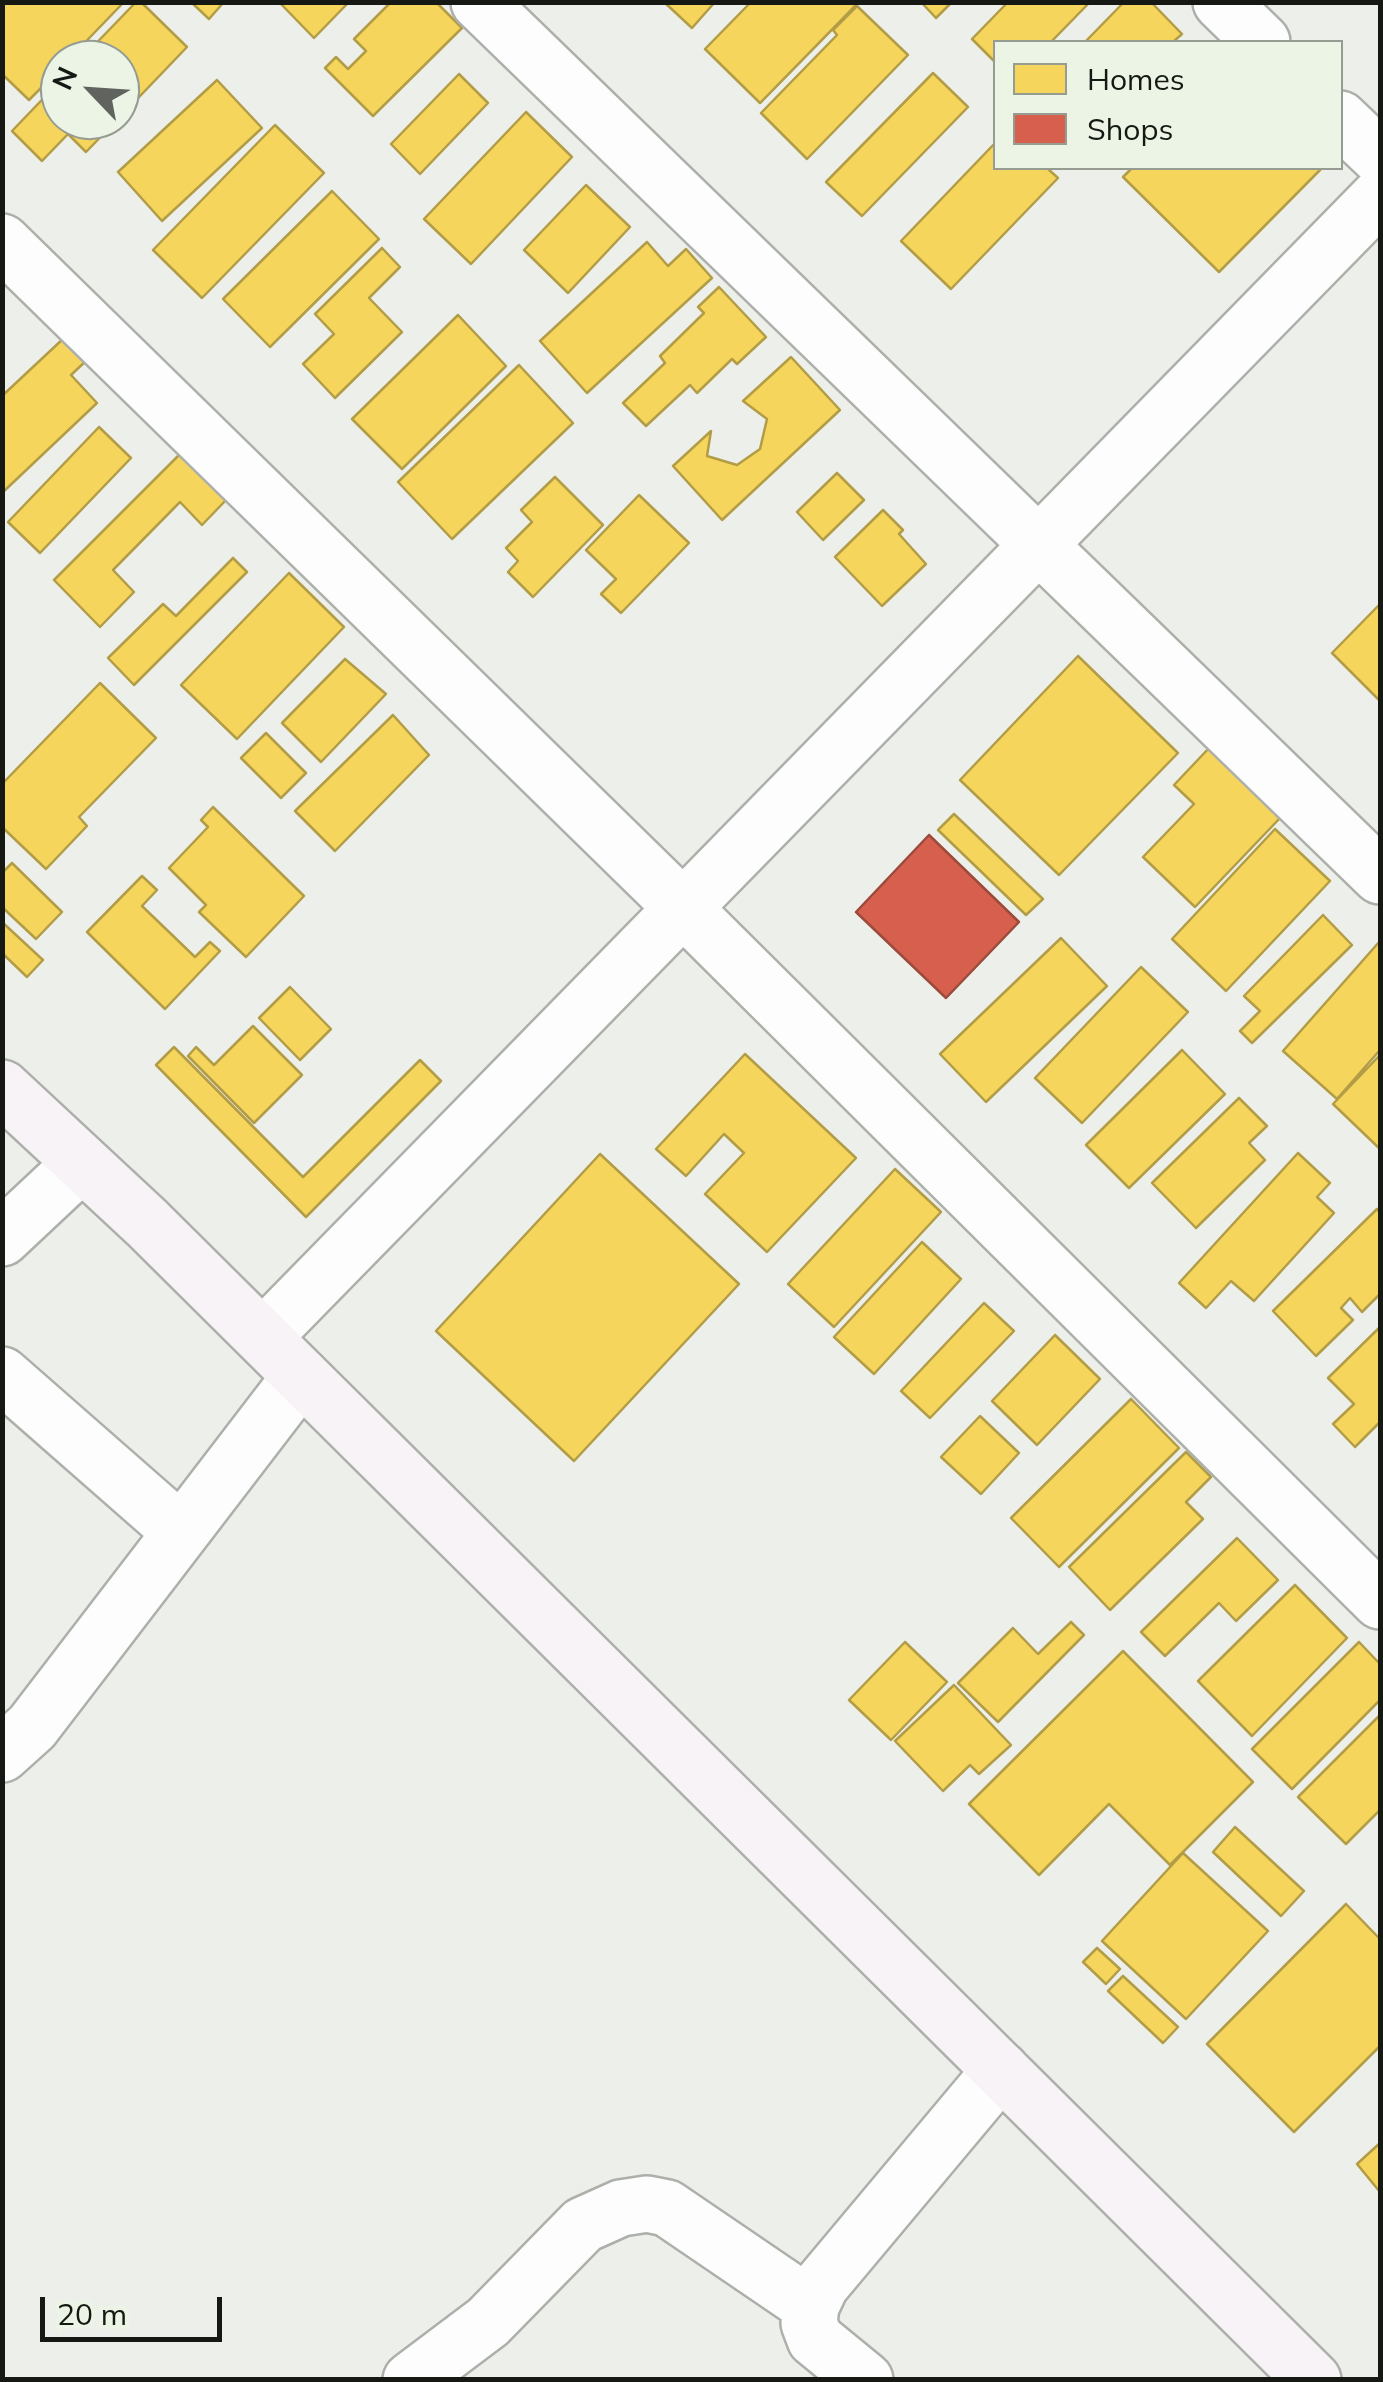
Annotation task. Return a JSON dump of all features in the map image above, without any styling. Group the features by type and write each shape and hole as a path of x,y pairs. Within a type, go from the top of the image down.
{"street":[{"path":"479,2 1380,876"},
{"path":"1220,2 1260,40"},
{"path":"1343,122 1380,158"},
{"path":"263,1338 1380,196"},
{"path":"2,242 684,908 1380,1601"},
{"path":"2,1088 263,1338 1313,2380"},
{"path":"2,1238 82,1163"},
{"path":"2,1376 181,1532"},
{"path":"2,1754 32,1727 301,1376"},
{"path":"847,2374 815,2338 809,2322 811,2306 821,2285 1001,2070"},
{"path":"412,2380 488,2322 583,2226 621,2208 648,2204 667,2208 811,2306"}],"building: Homes":[{"path":"3,2 124,2 87,40 40,40 40,89 29,100 2,74"},
{"path":"136,2 141,2 187,47 140,96 140,40 99,40"},
{"path":"191,2 224,2 209,19"},
{"path":"279,2 349,2 314,38"},
{"path":"391,2 436,2 462,28 373,116 325,68 336,57 348,69 366,51 354,39"},
{"path":"664,2 715,2 692,28"},
{"path":"751,2 859,2 760,103 705,49"},
{"path":"921,2 952,2 936,18"},
{"path":"1008,2 1090,2 1053,40 993,40 993,60 972,39"},
{"path":"1124,2 1151,2 1182,34 1175,40 1087,40"},
{"path":"857,6 908,55 807,159 761,113 837,35 833,30"},
{"path":"933,73 968,107 862,216 826,182"},
{"path":"459,74 488,103 420,174 391,144"},
{"path":"217,80 262,128 162,221 118,172"},
{"path":"40,102 40,140 62,140 42,161 12,131"},
{"path":"526,112 572,157 471,264 424,219"},
{"path":"275,125 324,173 202,298 153,250"},
{"path":"74,140 98,140 86,152"},
{"path":"993,145 993,170 1049,170 1058,178 951,289 901,241"},
{"path":"1130,170 1320,170 1219,272 1123,177"},
{"path":"586,185 630,227 568,293 524,250"},
{"path":"332,191 379,239 270,347 223,299"},
{"path":"647,242 668,266 686,249 712,278 587,393 540,341"},
{"path":"382,248 400,267 369,298 402,332 335,398 303,364 334,334 315,314"},
{"path":"719,287 766,337 737,364 732,359 697,393 690,385 646,426 623,403 665,363 660,356 704,313 698,307"},
{"path":"458,315 506,366 402,469 352,419"},
{"path":"65,337 87,360 71,375 97,403 2,493 2,396"},
{"path":"791,357 840,410 722,520 673,466 711,431 707,456 737,465 760,449 767,419 743,401"},
{"path":"519,365 573,423 452,539 398,482"},
{"path":"99,427 131,458 40,553 8,522"},
{"path":"182,452 228,498 202,525 180,502 113,570 134,592 100,627 54,580"},
{"path":"837,473 864,500 823,540 797,512"},
{"path":"555,477 603,525 533,597 508,572 518,561 506,548 532,522 521,510"},
{"path":"639,495 689,543 621,613 601,594 616,579 586,550"},
{"path":"883,510 903,530 899,534 926,564 882,606 835,557"},
{"path":"233,558 247,572 134,685 108,658 163,604 176,616"},
{"path":"289,573 344,627 237,739 181,685"},
{"path":"1380,604 1380,701 1332,653"},
{"path":"1078,656 1178,753 1059,875 960,780"},
{"path":"345,659 386,694 321,762 282,723"},
{"path":"100,683 156,738 79,817 87,826 46,869 2,827 2,784"},
{"path":"393,715 429,755 335,851 295,811"},
{"path":"266,733 306,773 281,798 241,758"},
{"path":"1210,747 1281,817 1195,907 1143,857 1194,804 1174,785"},
{"path":"213,807 304,896 246,957 199,912 206,905 169,868 208,827 201,820"},
{"path":"954,814 1043,899 1026,915 938,830"},
{"path":"1275,829 1330,881 1226,991 1172,939"},
{"path":"12,863 62,912 36,939 2,907 2,873"},
{"path":"142,876 157,890 142,906 195,957 210,942 220,951 165,1009 87,932"},
{"path":"1323,915 1352,945 1252,1043 1240,1031 1260,1011 1244,996"},
{"path":"2,922 43,960 27,977 2,953"},
{"path":"1061,938 1107,986 986,1102 940,1054"},
{"path":"1380,941 1380,1050 1337,1099 1283,1051"},
{"path":"1141,967 1188,1012 1082,1123 1035,1078"},
{"path":"290,987 331,1029 300,1060 259,1018"},
{"path":"253,1026 302,1075 254,1123 188,1056 196,1047 214,1065"},
{"path":"174,1047 303,1177 420,1060 441,1081 306,1217 156,1065"},
{"path":"1182,1050 1225,1094 1129,1188 1086,1145"},
{"path":"745,1054 856,1158 767,1252 705,1194 744,1153 724,1134 686,1176 656,1149"},
{"path":"1380,1055 1380,1149 1333,1104"},
{"path":"1239,1098 1267,1126 1249,1143 1265,1160 1196,1228 1152,1183"},
{"path":"1298,1153 1330,1183 1317,1197 1334,1213 1254,1301 1231,1281 1206,1308 1179,1283"},
{"path":"600,1154 739,1284 574,1461 436,1331"},
{"path":"895,1169 941,1212 834,1327 788,1284"},
{"path":"1377,1209 1380,1294 1362,1312 1350,1298 1341,1308 1353,1320 1316,1356 1273,1311"},
{"path":"922,1242 961,1279 874,1374 834,1337"},
{"path":"984,1303 1014,1331 930,1418 901,1391"},
{"path":"1380,1327 1380,1422 1355,1447 1333,1424 1354,1404 1328,1378"},
{"path":"1055,1335 1100,1379 1037,1445 992,1401"},
{"path":"1131,1399 1179,1448 1059,1567 1011,1518"},
{"path":"980,1416 1019,1453 981,1494 941,1457"},
{"path":"1186,1452 1211,1477 1186,1502 1203,1519 1110,1610 1069,1567"},
{"path":"1237,1538 1278,1580 1236,1621 1219,1603 1165,1656 1141,1632"},
{"path":"1295,1585 1347,1638 1252,1736 1198,1681"},
{"path":"1071,1622 1084,1635 998,1722 958,1683 1013,1628 1038,1654"},
{"path":"905,1642 947,1682 891,1740 849,1700"},
{"path":"1359,1642 1380,1664 1380,1700 1292,1789 1252,1749"},
{"path":"1123,1651 1253,1782 1170,1865 1109,1804 1039,1875 969,1804"},
{"path":"954,1685 1011,1745 979,1774 970,1765 943,1791 895,1741"},
{"path":"1380,1715 1380,1810 1346,1844 1298,1797"},
{"path":"1235,1827 1304,1891 1281,1916 1213,1852"},
{"path":"1183,1853 1268,1931 1186,2019 1102,1941"},
{"path":"1346,1904 1380,1939 1380,2046 1294,2132 1207,2044"},
{"path":"1097,1948 1120,1969 1106,1984 1083,1962"},
{"path":"1123,1976 1178,2027 1163,2043 1108,1991"},
{"path":"1380,2143 1380,2192 1357,2164"}],"building: Shops":[{"path":"929,835 1019,922 946,998 856,912"}]}
